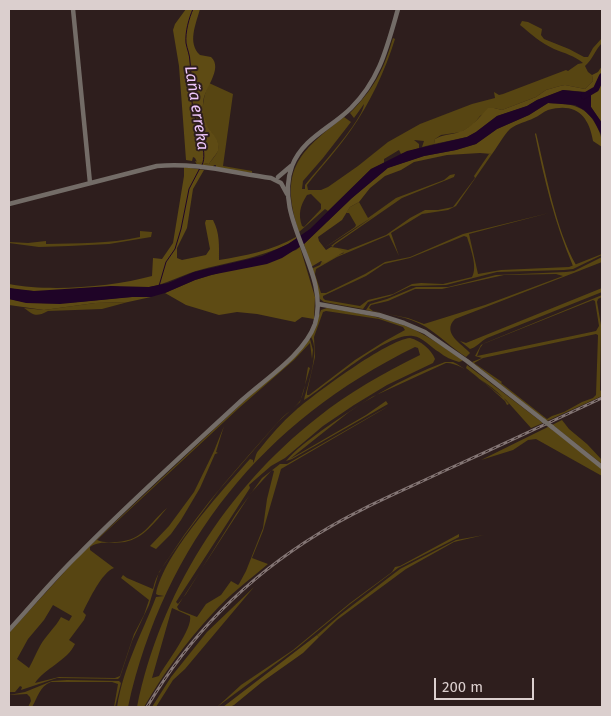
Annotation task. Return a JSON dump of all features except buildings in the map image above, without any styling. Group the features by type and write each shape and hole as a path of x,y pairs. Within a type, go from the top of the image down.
{"street":[{"path":"73,9 90,183"},
{"path":"278,179 294,163 306,144 350,110 373,82 386,52 398,9"},
{"path":"9,630 78,554 295,354 307,340 312,331 318,304 314,284 292,219 288,182 294,163"},
{"path":"9,204 157,166 189,165 288,182"},
{"path":"278,179 288,195"},
{"path":"318,304 379,315 425,332 467,361 602,467"}],"shaded area":[{"path":"186,9 200,9 193,39 194,45 200,55 211,57 215,67 204,98 203,107 208,127 216,138 219,147 209,164 197,162 193,157 192,161 186,160 179,66 173,30"},
{"path":"522,21 528,22 542,29 541,35 544,39 584,57 588,57 602,38 602,43 585,66 592,75 593,81 585,89 565,85 560,86 546,90 536,97 502,110 494,108 480,116 473,125 461,132 441,135 435,139 434,144 422,147 424,141 414,140 419,144 419,148 401,154 399,150 384,159 384,163 371,169 328,211 325,209 299,232 293,211 291,193 292,178 296,165 314,142 344,117 351,122 303,181 302,189 305,189 305,185 339,144 362,111 364,104 354,118 350,113 377,79 393,38 395,39 387,63 358,120 307,185 308,190 321,190 328,187 388,142 420,124 472,104 495,98 494,92 499,95 503,94 566,70 568,71 583,63 545,44 520,25","holes":["311,194 321,204 321,209 304,227 302,226 300,210 307,195"]},
{"path":"602,66 602,123 591,107 591,97 587,92 563,90 527,106 497,116 467,137 434,144 435,139 438,137 468,128 488,108 502,110 536,97 546,90 565,85 585,89 593,81 592,75 598,72"},
{"path":"209,83 233,94 223,166 252,171 252,173 216,168 216,165 213,167 197,165 195,161 209,164 218,150 217,141 206,124 203,112 205,94"},
{"path":"563,90 591,93 591,107 602,123 602,136 593,119 584,110 575,105 548,103 529,115 497,129 476,144 424,156 388,168 352,198 304,244 282,258 267,264 211,275 151,297 60,304 26,303 9,299 9,288 34,291 111,286 149,287 168,283 194,272 262,256 288,244 310,229 371,169 407,151 467,137 497,116 527,106"},
{"path":"548,103 576,106 587,113 599,130 602,147 593,141 588,124 579,113 573,109 558,108 548,110 510,129 492,154 447,155 414,162 401,170 385,176 370,188 359,202 350,207 342,220 318,237 326,250 331,247 338,248 344,252 325,263 321,261 311,267 304,244 352,198 387,168 424,156 476,144 497,129 529,115"},
{"path":"536,133 557,219 576,265 573,266 561,234 551,201 538,151"},
{"path":"489,154 492,154 456,206 448,210 422,214 391,233 399,256 389,235 337,257 316,269 315,274 321,293 326,293 385,262 410,257 463,234 549,213 469,234 478,274 501,270 569,267 602,255 573,269 497,272 446,285 411,286 390,296 368,302 363,309 324,302 320,299 311,269 320,265 322,261 344,253 338,248 348,250 386,235 425,210 453,207 475,178 474,176","holes":["464,236 467,237 474,263 472,277 443,284 412,284 393,294 368,300 360,306 325,300 323,298 323,296 366,276 384,264 410,258"]},
{"path":"184,167 204,170 193,189 187,228 177,248 177,258 182,260 206,255 210,249 206,220 213,220 217,230 219,260 259,252 278,246 296,237 297,239 273,251 196,271 149,287 46,291 9,288 9,284 43,288 81,287 119,283 152,276 153,258 162,259 173,243"},
{"path":"455,174 454,177 402,198 333,247 331,246 374,216 324,248 355,227 356,225 349,213 346,213 350,207 359,202 368,218 396,198"},
{"path":"140,231 152,232 151,237 109,244 69,246 39,247 9,243 46,241 46,244 105,242 140,237"},
{"path":"300,247 315,297 314,319 302,317 295,322 237,312 219,315 186,305 165,293 195,280 296,250"},
{"path":"602,257 602,262 455,319 451,324 451,334 470,353 466,357 419,323 397,316 366,310 370,304 416,287 448,287 496,275 574,271","holes":["556,274 563,276 485,305 424,324 408,318 373,311 369,308 371,305 388,301 415,289 442,289 504,275"]},
{"path":"602,288 602,292 487,338 470,349 460,341 466,343"},
{"path":"602,295 597,302 601,325 600,390 602,396 547,421 472,362 482,358 475,356 481,345 483,344","holes":["593,300 595,301 599,326 596,331 477,356 483,344","598,335 596,395 547,419 502,382 474,363 483,358"]},
{"path":"151,297 128,302 95,303 44,310 9,305 9,299 24,302 55,303"},
{"path":"128,302 102,309 48,311 38,315 24,308 44,310 95,303"},
{"path":"327,308 361,314 383,319 404,326 433,340 462,359 462,361 459,362 446,357 417,337 402,337 374,350 304,400 314,359 311,337 321,310","holes":["323,312 379,319 403,327 405,330 355,360 307,395 315,357 314,337"]},
{"path":"410,338 422,343 433,355 435,359 433,363 387,385 354,405 323,426 249,485 250,488 176,602 178,604 183,598 177,607 179,610 197,617 206,604 221,595 231,581 239,584 263,528 267,499 274,471 272,470 280,464 287,464 389,406 281,469 263,531 252,558 268,564 232,594 213,613 159,682 144,707 137,707 148,665 162,624 180,585 226,511 254,477 284,446 342,400 420,355 418,348 415,347 361,377 312,411 268,450 229,493 195,540 167,592 145,647 128,707 117,707 128,664 156,597 164,596 156,594 161,578 170,560 195,523 250,459 253,460 253,463 258,452 276,429 291,415 352,368 399,341","holes":["172,608 190,616 190,622 159,676 152,678"]},
{"path":"310,339 313,350 312,359 310,343 294,360 239,408 97,540 117,542 134,538 167,508 149,529 132,540 125,542 102,543 90,547 90,550 114,568 105,575 96,587 83,612 86,615 84,620 69,640 75,644 71,650 35,683 59,677 115,678 120,676 134,634 149,600 121,578 123,575 153,589 158,574 149,605 132,641 120,677 118,679 57,678 21,690 22,687 20,686 15,692 9,692 9,633 78,557 257,389 291,360","holes":["53,605 72,616 69,621 61,617 42,642 29,668 17,659 28,639 44,620"]},
{"path":"445,362 453,362 466,370 446,363 376,395 412,376"},
{"path":"467,365 543,423 531,428 506,400 466,368"},
{"path":"308,367 310,368 305,385"},
{"path":"474,375 498,392 509,404 507,405 505,401"},
{"path":"386,401 388,404 292,459 286,461 312,438 335,421 350,411 357,407 290,459 366,415"},
{"path":"562,420 602,460 602,464 554,426 550,428 602,469 602,476 536,439 528,440 513,450 481,460"},
{"path":"278,422 219,490 162,568 196,518 223,485"},
{"path":"224,426 216,452 218,453 215,454 200,488 181,520 171,534 156,549 150,546 169,526 194,492"},
{"path":"271,471 252,492 262,478"},
{"path":"250,495 201,571 236,514"},
{"path":"459,534 459,537 398,568 297,648 217,707 241,685 293,650 350,603 392,572 395,567"},
{"path":"484,535 454,542 406,569 337,620 319,637 317,635 400,569 456,540"},
{"path":"254,587 185,669 173,680 156,707 152,707 171,677 207,632"},
{"path":"317,635 319,637 303,653 262,682 234,705 223,707"},
{"path":"52,681 119,681 121,683 115,707 118,684 112,682 51,682 41,689 32,707 28,707 31,701 27,694 9,695 25,692"}],"waterway":[{"name":"Laña erreka","path":"193,9 186,34 186,43 190,59 193,108 204,153 202,165"},
{"path":"584,96 596,89 602,76"},
{"name":"Laña erreka","path":"159,286 166,262 175,249 189,189 200,168"}],"railway":[{"path":"147,707 201,632 244,589 292,551 364,508 602,398"}]}
